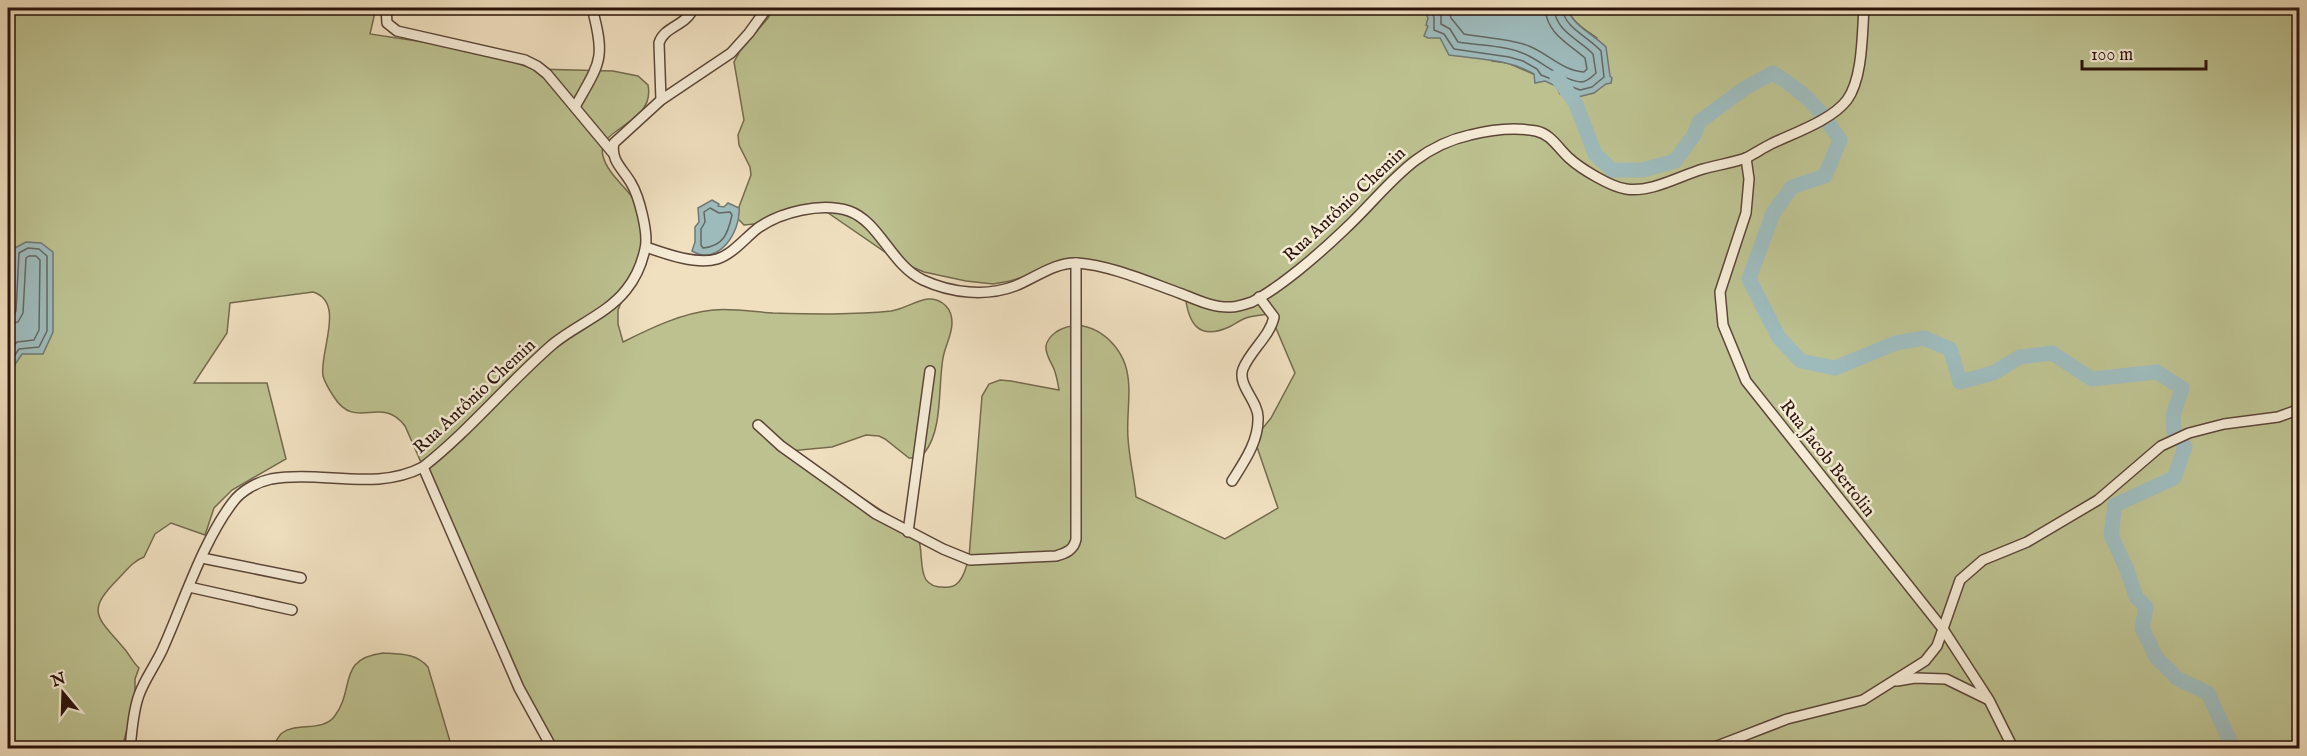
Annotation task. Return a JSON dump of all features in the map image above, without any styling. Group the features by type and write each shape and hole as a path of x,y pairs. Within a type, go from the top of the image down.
{"street":[{"name":"Rua Antônio Chemin","path":"130,748 139,694 163,650 202,558 233,501 250,487 268,479 288,477 359,480 392,478 410,474 423,467 554,343 609,306 626,292 636,277 646,247 644,223 632,184 612,152 547,74 525,60 397,31 387,23 386,8"},
{"path":"575,107 599,62 601,48 592,8"},
{"path":"661,100 659,43 661,37 687,19 693,8"},
{"path":"612,152 614,143 661,100 731,53 767,8"},
{"name":"Rua Antônio Chemin","path":"646,247 679,258 715,260 729,253 759,227 777,217 833,208 864,218 901,264 922,279 960,292 993,292 1015,286 1055,268 1076,263 1109,269 1211,305 1231,307 1250,303 1296,271 1344,231 1410,163 1438,145 1466,135 1494,130 1538,131 1556,142 1569,158 1595,176 1623,189 1642,190 1694,171 1746,158 1818,121 1848,98 1857,79 1864,8"},
{"name":"Rua Jacob Bertolin","path":"1746,158 1749,179 1746,213 1720,292 1723,325 1746,381 1943,629 1989,700 2013,748"},
{"path":"758,425 781,446 876,514 908,532 970,560 1056,556 1066,553 1075,546 1076,263"},
{"path":"1232,481 1249,455 1258,417 1257,409 1244,383 1243,370 1274,317 1259,297"},
{"path":"908,532 930,371"},
{"path":"1712,748 1787,719 1863,700 1925,661 1937,646 1960,580 1983,560 2027,542 2098,501 2161,446 2189,433 2224,424 2278,417 2300,409"},
{"path":"423,467 519,688 552,748"},
{"path":"202,558 302,578"},
{"path":"189,587 292,610"},
{"path":"1892,681 1915,678 1946,679 1989,700"},
{"path":"130,748 164,748"}],"green space":[{"path":"8,8 376,8 370,34 476,50 534,69 613,71 638,76 648,85 648,98 643,109 608,138 603,146 605,162 642,213 650,234 618,310 618,324 623,342 678,318 713,310 766,313 862,313 891,311 926,299 940,301 949,310 952,327 943,358 935,432 923,454 909,458 885,439 866,435 832,447 789,451 915,532 921,550 924,577 937,587 949,587 960,580 969,557 982,396 989,384 1000,380 1059,390 1046,350 1047,342 1056,332 1077,326 1097,331 1114,345 1125,364 1129,382 1129,452 1136,497 1225,539 1278,508 1257,447 1262,429 1271,418 1295,373 1270,314 1249,317 1229,327 1209,332 1196,327 1192,321 1185,294 1120,272 1061,265 993,284 924,272 898,261 818,206 765,223 744,225 738,219 739,207 751,175 750,167 739,145 738,135 744,120 734,62 774,8 1423,8 1492,61 1508,63 1533,74 1597,38 1576,22 1567,8 2299,8 2299,748 547,748 405,426 396,417 387,413 351,412 342,407 326,384 323,366 330,317 323,297 313,292 230,303 227,333 194,383 267,383 286,459 232,490 214,508 205,535 171,523 155,534 144,557 130,566 102,598 98,613 101,620 139,668 135,679 135,699 122,748 8,748"},
{"path":"383,653 413,657 428,667 452,748 272,748 281,734 288,730 329,722 340,706 353,669 368,656"}],"water":[{"path":"1423,8 1567,8 1579,25 1606,47 1611,83 1594,93 1578,97 1567,91 1560,94 1556,86 1545,81 1535,83 1534,74 1514,65 1449,55 1440,38 1424,36 1428,18"},
{"path":"712,200 719,204 718,206 724,207 728,203 739,208 739,217 732,236 726,244 719,251 702,255 692,251 695,242 695,227 699,222 698,208"},
{"path":"26,242 41,243 53,252 53,332 43,354 22,354 8,375 13,249"}],"waterway":[{"path":"1557,77 1576,104 1595,154 1612,170 1643,170 1675,161 1694,135 1699,122 1745,88 1773,73 1794,87 1818,110 1840,140 1825,176 1792,187 1773,213 1749,279 1779,338 1801,361 1835,368 1896,343 1924,338 1950,349 1960,382 1993,373 2020,357 2052,353 2092,379 2157,372 2182,388 2173,415 2174,434"},
{"path":"2180,439 2185,447 2174,478 2115,505 2111,535 2136,597 2146,607 2142,628 2156,657 2178,679 2208,693 2233,748"}]}
